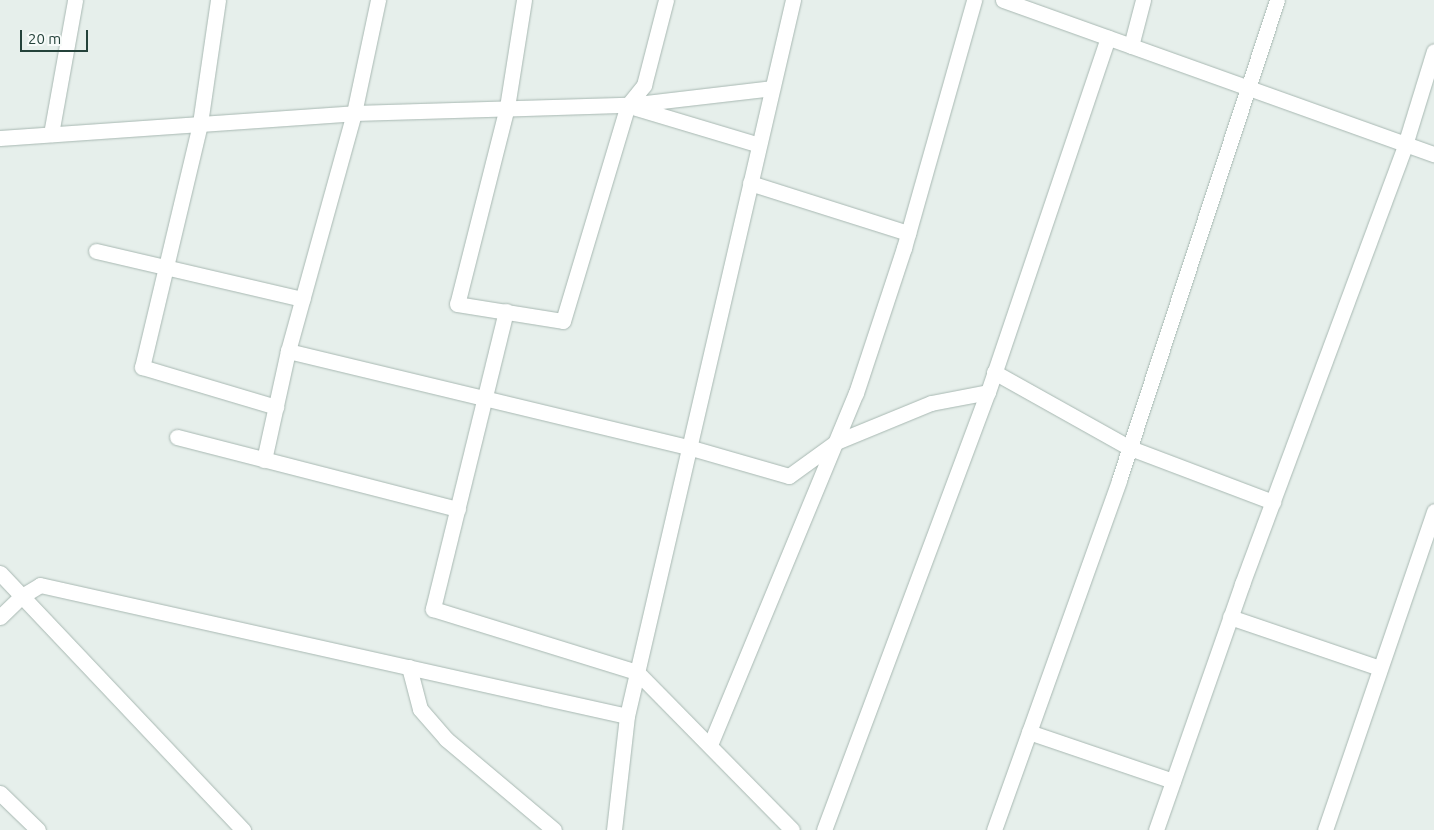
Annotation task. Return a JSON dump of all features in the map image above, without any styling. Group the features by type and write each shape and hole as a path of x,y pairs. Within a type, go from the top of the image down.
{"street":[{"path":"51,134 75,0"},
{"path":"218,0 200,124 142,367 276,407"},
{"path":"264,460 288,351 354,113 378,0"},
{"path":"524,0 507,107 457,304 563,321 628,106 644,85 666,0"},
{"path":"614,830 627,716 793,0"},
{"path":"710,745 856,393 908,233 974,0"},
{"path":"1003,0 1434,154"},
{"path":"1131,46 1143,0"},
{"path":"994,830 1130,448 1277,0"},
{"path":"824,830 988,392 1108,38"},
{"path":"1156,830 1230,617 1405,145 1434,52"},
{"path":"0,138 354,113 507,107 628,106 772,88"},
{"path":"628,106 759,145"},
{"path":"750,183 908,233"},
{"path":"96,251 303,299"},
{"path":"506,311 433,610 637,672 792,830"},
{"path":"288,351 484,400 688,447 789,476 836,442 931,403 988,392"},
{"path":"994,372 1130,448 1273,502"},
{"path":"177,437 458,509"},
{"path":"1325,830 1434,512"},
{"path":"0,573 242,830"},
{"path":"0,617 22,596 40,585 627,716"},
{"path":"1230,617 1380,668"},
{"path":"409,667 420,709 446,739 554,830"},
{"path":"1029,732 1173,781"},
{"path":"0,792 38,830"}]}
